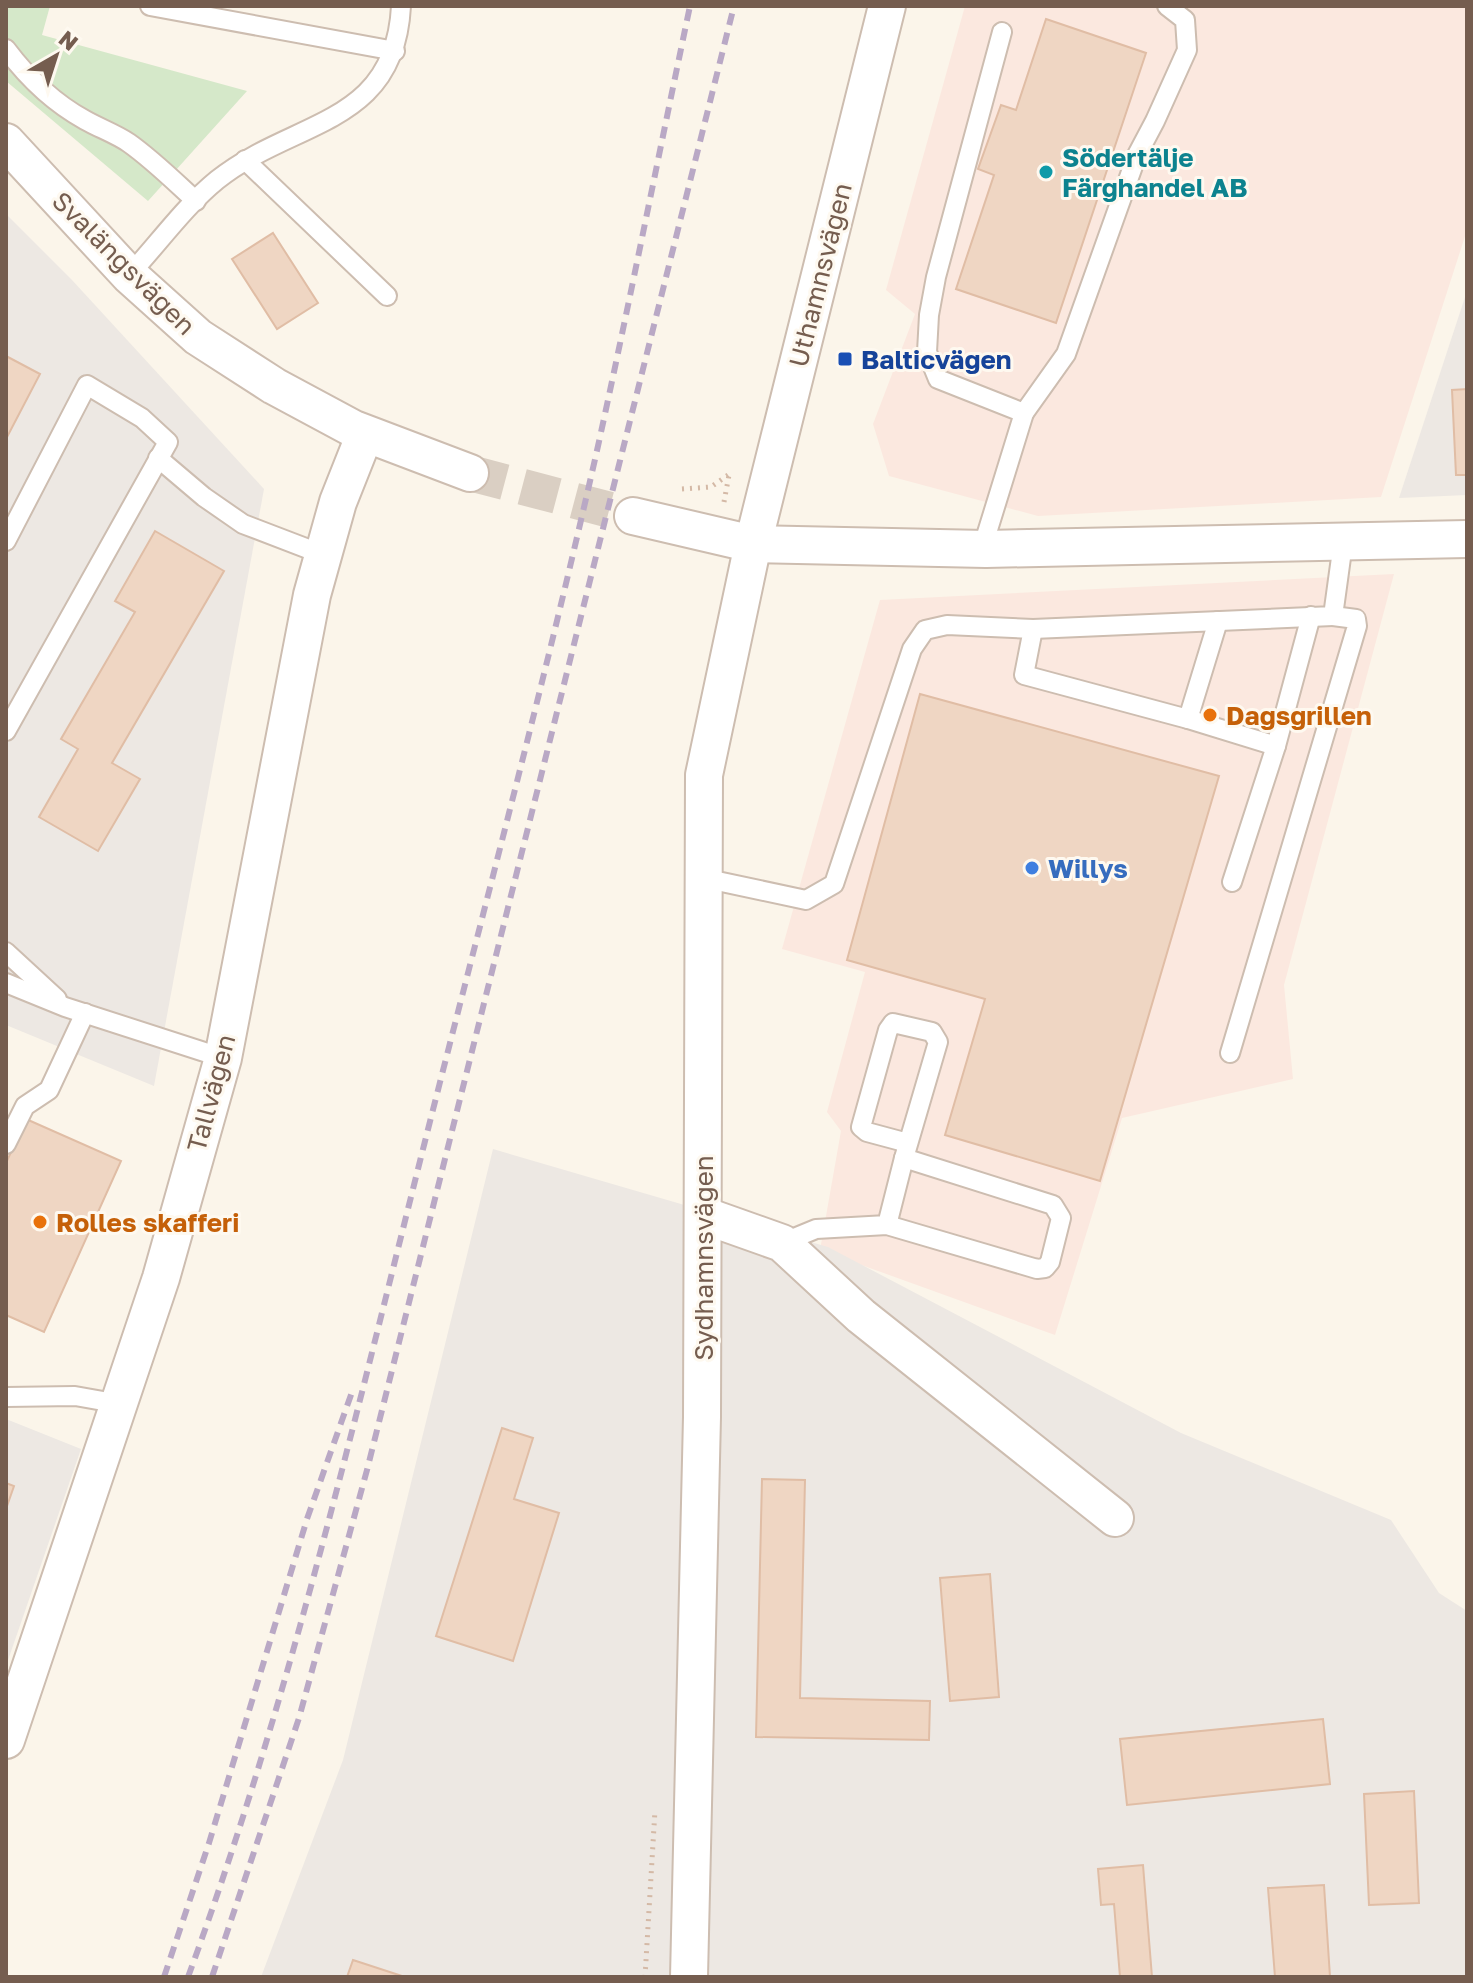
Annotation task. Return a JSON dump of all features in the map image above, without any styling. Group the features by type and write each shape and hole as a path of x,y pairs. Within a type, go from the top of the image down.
{"street":[{"name":"Uthamnsvägen","path":"753,544 887,6"},
{"name":"Svalängsvägen","path":"6,142 129,275 198,337 274,386 365,434 470,473"},
{"name":"Tallvägen","path":"6,1740 161,1278 223,1058 312,595 338,502 365,434"},
{"path":"633,516 753,544 982,549 1467,539"},
{"name":"Sydhamnsvägen","path":"689,1977 702,1417 704,775 753,544"},
{"path":"703,1215 782,1243 861,1316 1115,1518"}],"lane":[{"path":"150,6 395,51"},
{"path":"129,275 216,181 245,160 355,103 371,89 385,72 395,51 401,6"},
{"path":"982,549 1024,413 1066,354 1137,155 1187,50 1185,20 1167,6"},
{"path":"1002,32 936,277 929,315 927,352 938,379 1024,413"},
{"path":"6,49 59,103 126,141 151,159 196,201"},
{"path":"245,160 387,296"},
{"path":"6,541 87,385 142,418 168,442 6,731"},
{"path":"158,458 204,497 243,524 324,555"},
{"path":"1333,616 1343,543"},
{"path":"1232,882 1276,746 1311,616"},
{"path":"703,878 806,900 834,884 912,649 925,630 947,625 1033,629 1311,616 1356,619 1357,626 1230,1053"},
{"path":"1188,719 1218,621"},
{"path":"1033,629 1024,675 1276,746"},
{"path":"6,952 65,1007"},
{"path":"6,983 65,1007 223,1058"},
{"path":"6,1144 25,1106 49,1090 85,1013"},
{"path":"782,1243 816,1229 887,1225 1037,1269 1045,1268 1050,1262 1061,1218 1053,1205 906,1150 861,1127 888,1030 893,1023 932,1032 938,1042 906,1150 887,1225"},
{"path":"6,1397 75,1396 120,1404"}],"shaded area":[{"path":"965,6 1467,6 1467,230 1381,497 1038,516 889,476 873,424 915,314 886,290"},
{"path":"6,214 72,280 264,489 154,1086 6,1025"},
{"path":"1467,291 1467,495 1399,498"},
{"path":"1394,574 1284,985 1293,1079 1122,1118 1055,1335 820,1250 841,1131 827,1112 865,972 782,949 880,600"},
{"path":"493,1149 828,1247 1181,1433 1391,1520 1439,1593 1467,1611 1467,1977 261,1977 343,1760"},
{"path":"6,1419 81,1449 6,1666"}],"green space":[{"path":"6,6 50,6 42,35 247,91 148,201 6,81"}],"building":[{"name":"Södertälje Färghandel AB","path":"1046,19 1146,53 1056,323 956,289 994,175 978,169 1001,105 1016,110"},
{"path":"273,233 318,303 277,329 232,259"},
{"path":"6,356 40,374 6,439"},
{"path":"1467,389 1467,475 1456,475 1452,390"},
{"path":"155,531 224,571 112,763 140,779 98,851 39,817 78,749 61,739 135,612 115,601"},
{"name":"Willys","path":"920,694 1219,776 1100,1181 945,1135 985,999 847,960"},
{"path":"26,1119 121,1161 44,1332 6,1315 6,1163"},
{"path":"502,1428 533,1438 514,1499 559,1513 513,1661 436,1636"},
{"path":"762,1479 805,1480 800,1698 930,1701 929,1740 756,1737"},
{"path":"6,1483 14,1486 6,1509"},
{"path":"990,1574 999,1697 950,1701 940,1578"},
{"path":"1323,1719 1330,1784 1127,1805 1120,1739"},
{"path":"1414,1791 1419,1903 1369,1905 1364,1794"},
{"path":"1143,1865 1152,1977 1120,1977 1114,1904 1101,1905 1098,1869"},
{"path":"1324,1885 1330,1977 1275,1977 1268,1888"},
{"path":"353,1960 405,1977 347,1977"}],"tunnel":[{"path":"470,473 633,516"}],"railway":[{"path":"188,1977 256,1776 315,1572 368,1367 577,536 690,6"},
{"path":"212,1977 299,1718 367,1470 734,6"},
{"path":"164,1977 209,1843 307,1519 352,1392"}],"place":[{"name":"Södertälje Färghandel AB","path":"1046,172"},
{"name":"Balticvägen","path":"845,359"},
{"name":"Dagsgrillen","path":"1210,715"},
{"name":"Willys","path":"1032,868"},
{"name":"Rolles skafferi","path":"40,1222"}]}
